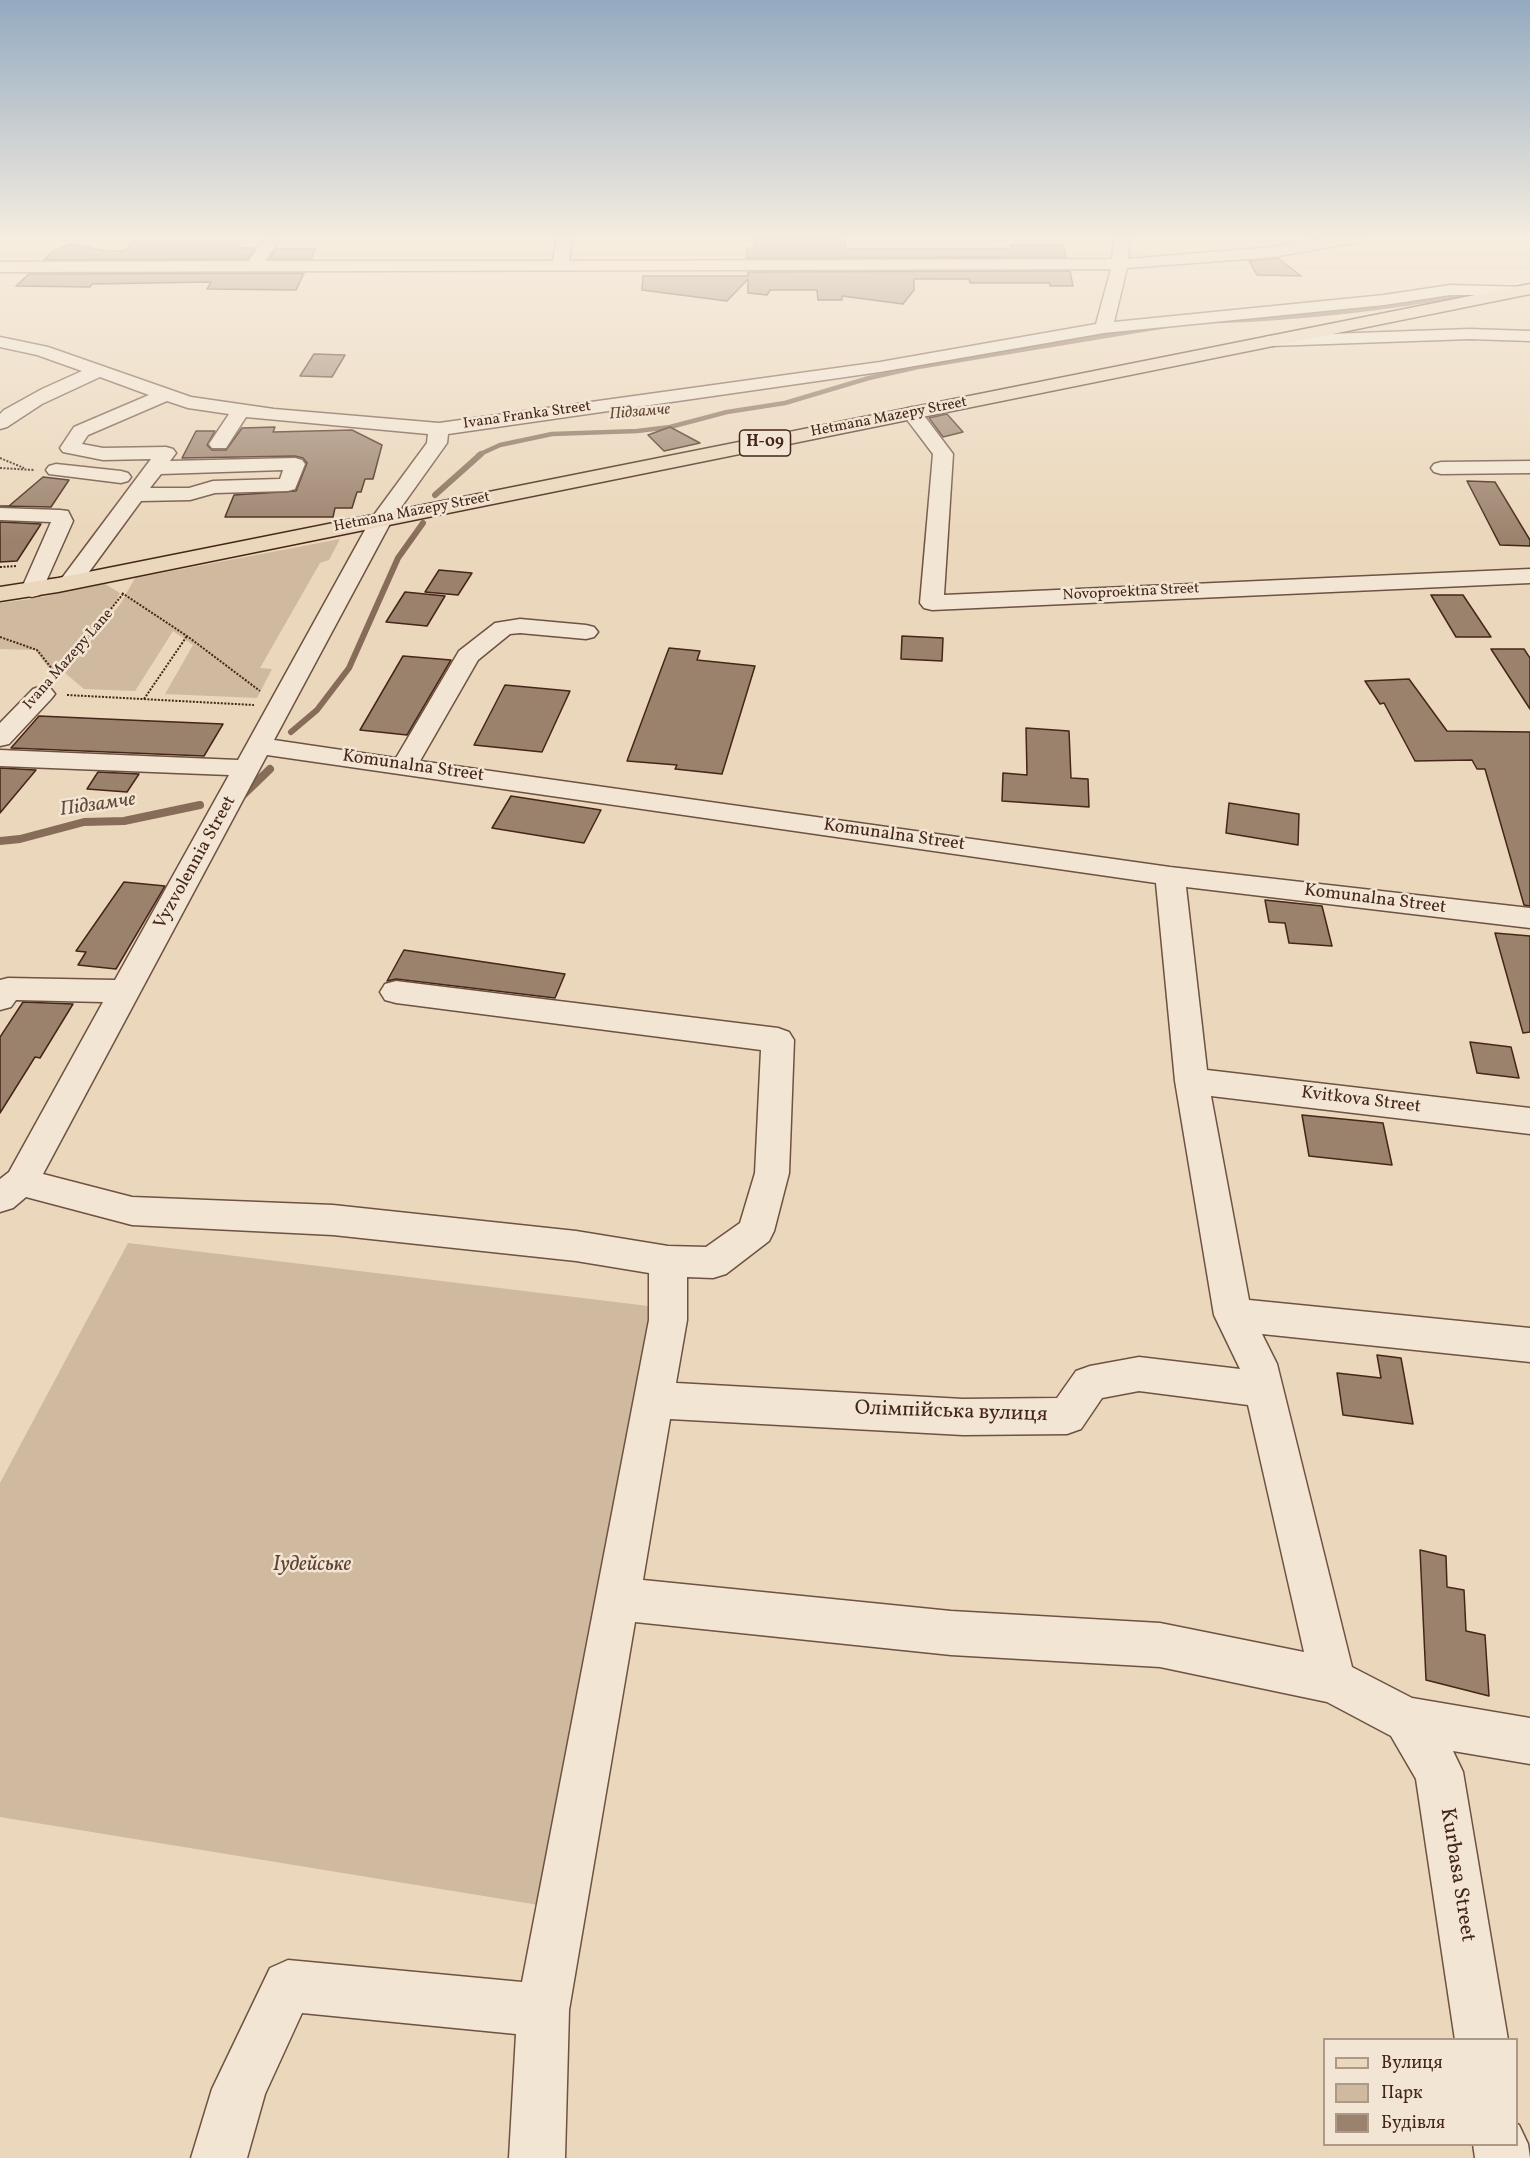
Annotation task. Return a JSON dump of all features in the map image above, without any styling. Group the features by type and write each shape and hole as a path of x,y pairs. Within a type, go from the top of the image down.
{"main road":[{"name":"Hetmana Mazepy Street","path":"0,594 32,590 1288,338"}],"street":[{"name":"Ivana Franka Street","path":"0,342 42,351 188,402 273,415 439,429 880,367 1048,338"},
{"path":"1271,341 1365,338"},
{"path":"0,423 27,405 101,370"},
{"path":"70,582 166,453 103,454 70,448 81,430 167,394"},
{"path":"0,404 27,405"},
{"path":"219,444 241,410"},
{"name":"Novoproektna Street","path":"912,413 943,454 932,603 1427,579 1527,580"},
{"name":"Vyzvolennia Street","path":"10,1190 126,991 382,519 437,443 439,429"},
{"path":"56,470 146,481 190,494 213,487 288,485 295,464 146,481"},
{"path":"1441,468 1530,467"},
{"path":"0,514 60,516 62,520 32,590"},
{"path":"405,766 468,656 503,628 521,601"},
{"path":"503,628 520,626 586,633"},
{"name":"Ivana Mazepy Lane","path":"0,738 50,685"},
{"name":"Komunalna Street","path":"0,758 253,757 405,766 1170,876 1530,918"},
{"path":"1170,876 1192,1082 1233,1316 1258,1364 1333,1681"},
{"path":"0,999 8,989 126,991"},
{"path":"10,1190 132,1211 333,1220 576,1246 668,1261 713,1263 756,1231 772,1173 778,1040 396,992"},
{"name":"Kvitkova Street","path":"1192,1082 1530,1121"},
{"path":"537,2158 543,2010 668,1320 668,1261"},
{"path":"1233,1316 1530,1345"},
{"name":"Олімпійська вулиця","path":"654,1400 963,1417 1067,1416 1090,1383 1139,1374 1264,1389"},
{"path":"616,1599 951,1633 1160,1645 1333,1681 1407,1720 1530,1741"},
{"name":"Kurbasa Street","path":"1407,1720 1439,1772 1482,2038"},
{"path":"219,2158 239,2089 288,1986 543,2010"}],"path":[{"path":"0,458 27,469"},
{"path":"0,468 56,470"},
{"name":"Ivana Mazepy Lane","path":"50,685 117,604 128,585"},
{"path":"115,588 187,636 263,694"},
{"path":"144,699 187,636"},
{"path":"0,637 37,650 50,685 144,699 257,705"}],"green space":[{"path":"340,539 329,560 320,563 260,668 272,669 257,698 165,694 193,645 173,631 135,691 84,689 65,673 121,603 135,578"},
{"path":"105,584 120,593 115,604 55,676 35,650 0,649 0,603"},
{"name":"Іудейське","path":"128,1243 673,1309 545,1906 0,1817 0,1483"}],"building":[{"path":"314,354 345,355 332,377 300,376"},
{"path":"947,414 963,432 943,437 929,418"},
{"path":"275,427 273,432 352,430 382,445 373,479 365,479 361,492 357,492 352,508 335,508 333,517 225,517 234,495 296,491 307,463 303,458 295,456 182,458 196,431 215,431 207,445 212,450 226,450 242,428"},
{"path":"670,427 700,443 664,451 648,435"},
{"path":"43,477 69,480 51,507 0,506 9,506"},
{"path":"1467,481 1495,482 1530,540 1530,546 1500,545"},
{"path":"0,522 41,524 17,561 0,562"},
{"path":"439,570 472,573 458,595 425,592"},
{"path":"405,592 445,596 427,626 386,622"},
{"path":"1431,595 1463,595 1491,637 1456,637"},
{"path":"902,636 943,638 942,661 901,659"},
{"path":"669,648 700,651 697,660 755,666 722,774 675,769 677,765 627,761"},
{"path":"1491,649 1524,649 1530,658 1530,709"},
{"path":"403,656 451,660 407,735 360,730"},
{"path":"1409,679 1447,731 1530,732 1530,906 1524,905 1485,769 1477,769 1472,760 1415,761 1384,703 1380,704 1365,681"},
{"path":"505,685 570,691 542,752 474,745"},
{"path":"39,716 223,724 204,756 11,748"},
{"path":"1026,728 1069,731 1071,778 1088,779 1089,807 1002,801 1003,773 1027,775"},
{"path":"0,768 36,770 0,813"},
{"path":"98,772 139,774 127,792 87,789"},
{"path":"511,796 601,810 584,843 492,828"},
{"path":"1229,803 1299,814 1298,845 1226,833"},
{"path":"124,882 165,886 116,969 78,965 86,952 76,951"},
{"path":"1265,900 1322,906 1332,946 1289,943 1285,923 1269,922"},
{"path":"1495,933 1530,936 1530,1032 1523,1033"},
{"path":"404,950 565,974 555,998 396,979 387,981"},
{"path":"23,1002 73,1004 40,1058 35,1057 0,1113 0,1037"},
{"path":"1470,1042 1511,1047 1519,1078 1477,1073"},
{"path":"1302,1115 1383,1123 1392,1165 1309,1156"},
{"path":"1377,1355 1401,1358 1413,1424 1343,1415 1337,1373 1381,1378"},
{"path":"1420,1550 1446,1556 1447,1587 1464,1590 1466,1631 1485,1635 1489,1696 1426,1680"}],"waterway":[{"name":"Підзамче","path":"478,455 500,445 552,434 637,431 670,427 727,412 785,403 869,378 918,367 1095,338"},
{"name":"Підзамче","path":"435,495 481,454"},
{"name":"Підзамче","path":"291,732 317,710 349,668 398,558 423,523"},
{"name":"Підзамче","path":"242,796 270,769"},
{"name":"Підзамче","path":"0,841 20,839 84,822 124,821 200,805"}]}
